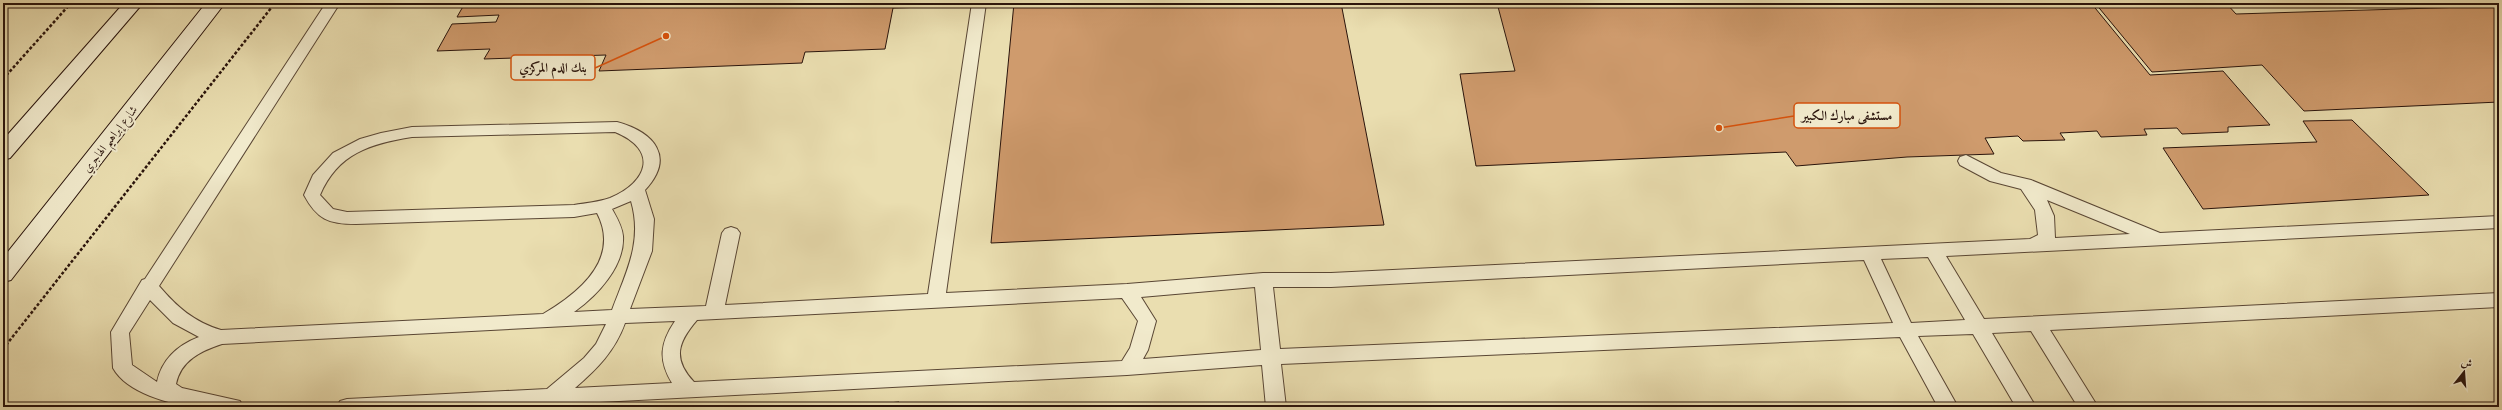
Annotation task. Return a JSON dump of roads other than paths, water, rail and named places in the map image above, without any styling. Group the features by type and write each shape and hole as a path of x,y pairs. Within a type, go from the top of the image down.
{"main road":[{"path":"3,153 134,3"},
{"name":"شارع إبراهيم الهاجري","path":"3,274 216,3"}],"lane":[{"path":"233,407 176,395 146,386 122,368 120,332 148,285 333,3"},
{"path":"936,301 979,3"},
{"path":"617,127 638,136 652,150 652,162 647,176 636,189 621,200 602,206 574,211 365,218 335,217 318,208 312,194 317,178 332,160 355,146 382,136 412,132 617,127"},
{"path":"1966,161 1996,177 2025,184 2123,226 2165,238"},
{"path":"2025,184 2044,206 2048,223 2046,238 2031,246"},
{"path":"551,397 603,349 618,317 643,251 646,236 645,219 636,189"},
{"path":"545,321 563,311 580,298 603,269 614,238 611,222 602,206"},
{"path":"176,395 166,386 167,372 180,357 199,344 222,337 1127,291 1263,280 1339,280 2499,222"},
{"path":"714,312 731,233"},
{"path":"1934,250 2026,407"},
{"path":"1870,254 1905,330 1948,407"},
{"path":"1263,280 1276,407"},
{"path":"148,285 172,314 200,332 222,337"},
{"path":"1127,291 1147,321 1139,350 1127,368"},
{"path":"346,407 1127,368 1271,357 1905,330 2499,300"},
{"path":"689,389 678,379 671,367 670,354 680,326 691,314"},
{"path":"2036,323 2088,407"}],"place":[{"name":"بنك الدم المركزي","path":"666,36"},
{"name":"مستشفى مبارك الكبير","path":"1719,128"}]}
